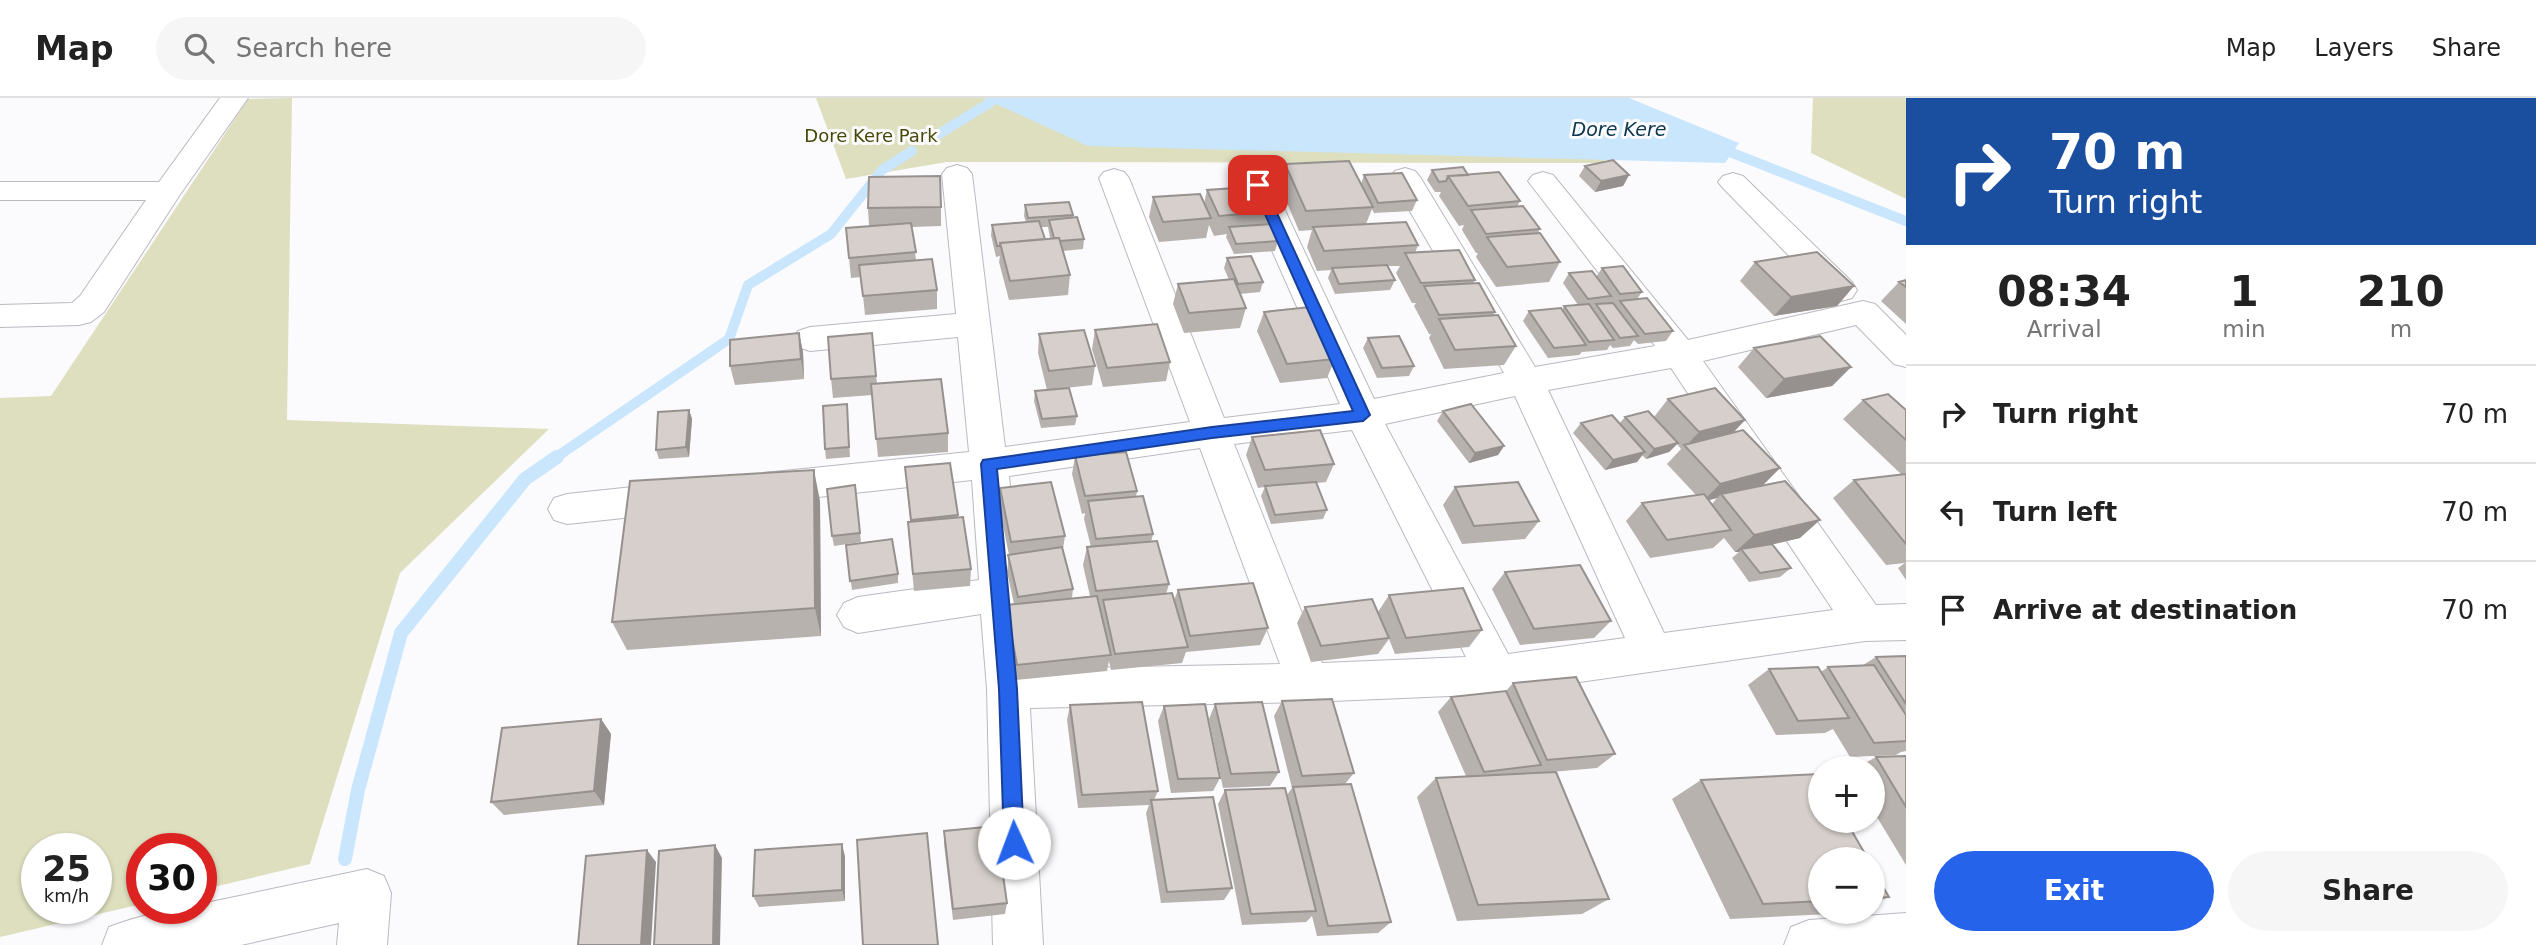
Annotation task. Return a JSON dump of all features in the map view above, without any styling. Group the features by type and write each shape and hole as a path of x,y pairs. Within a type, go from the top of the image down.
{"street":[{"path":"0,316 79,314 92,304 167,191 234,98"},
{"path":"957,174 989,464 1008,689 1018,945"},
{"path":"1405,177 1526,381 1652,652"},
{"path":"1114,178 1308,683"},
{"path":"1543,181 1680,355 1865,623"},
{"path":"1733,182 1906,355"},
{"path":"1258,185 1363,415 1497,675"},
{"path":"0,191 167,191"},
{"path":"567,509 989,464 1363,415 1526,381 1680,355 1863,312"},
{"path":"810,339 972,324"},
{"path":"858,615 1000,594"},
{"path":"1008,689 1308,683 1497,675 1865,623 1906,622"},
{"path":"127,945 367,893 362,945"},
{"path":"1810,945 1906,938"}],"green space":[{"path":"292,98 287,420 549,429 400,573 310,864 217,886 217,833 126,833 126,908 112,911 112,833 21,833 21,924 56,924 0,937 0,398 51,396 248,99"},
{"name":"Dore Kere","path":"816,98 1607,98 1604,163 947,162 846,179"},
{"path":"1813,98 1906,98 1906,199 1811,153"}],"water":[{"name":"Dore Kere","path":"983,98 1629,98 1739,143 1725,163 1088,146"}],"building":[{"path":"1613,160 1629,175 1601,181 1585,166"},
{"path":"1349,161 1373,207 1306,211 1285,164"},
{"path":"1463,167 1468,175 1448,176 1446,181 1439,182 1432,170"},
{"path":"1499,172 1520,201 1468,206 1448,176"},
{"path":"1402,173 1417,200 1378,203 1364,175"},
{"path":"940,176 941,207 868,208 869,177"},
{"path":"1263,186 1275,211 1219,216 1207,190"},
{"path":"1200,194 1211,218 1163,222 1153,197"},
{"path":"1069,202 1073,215 1028,218 1025,205"},
{"path":"1523,206 1540,229 1486,234 1471,210"},
{"path":"1077,217 1084,239 1060,241 1059,238 1054,238 1049,220"},
{"path":"1039,221 1045,239 1000,243 1000,246 997,246 992,225"},
{"path":"1406,222 1418,245 1324,251 1313,227"},
{"path":"911,223 916,252 849,258 846,228"},
{"path":"1271,224 1278,241 1236,244 1229,227"},
{"path":"1540,233 1560,262 1507,267 1487,237"},
{"path":"1059,238 1070,275 1010,281 1000,243"},
{"path":"1459,250 1475,280 1421,283 1405,253"},
{"path":"1817,252 1854,286 1791,297 1755,262"},
{"path":"1251,256 1263,282 1238,284 1227,258"},
{"path":"932,259 937,290 863,296 859,265"},
{"path":"1387,265 1395,280 1339,284 1332,268"},
{"path":"1623,266 1642,292 1620,294 1602,268"},
{"path":"1592,271 1611,296 1588,299 1569,273"},
{"path":"1234,279 1246,308 1189,313 1178,284"},
{"path":"1479,283 1495,312 1439,315 1424,286"},
{"path":"1647,298 1673,331 1645,334 1620,301"},
{"path":"1613,303 1638,336 1620,338 1596,304"},
{"path":"1589,304 1614,340 1589,342 1564,306"},
{"path":"1310,307 1335,359 1287,364 1264,312"},
{"path":"1561,308 1586,345 1554,348 1529,311"},
{"path":"1498,315 1516,346 1455,350 1439,319"},
{"path":"1157,324 1170,362 1107,368 1095,330"},
{"path":"1084,330 1095,366 1049,371 1039,334"},
{"path":"799,333 801,359 730,366 730,340"},
{"path":"872,333 876,376 831,379 828,337"},
{"path":"1399,336 1414,366 1382,368 1368,338"},
{"path":"1820,336 1851,367 1784,379 1754,348"},
{"path":"941,379 948,433 876,439 871,384"},
{"path":"1069,388 1077,416 1042,419 1035,391"},
{"path":"1715,388 1745,420 1699,432 1668,399"},
{"path":"1888,394 1906,410 1906,440 1863,400"},
{"path":"847,404 849,447 825,449 823,406"},
{"path":"1471,404 1504,446 1475,453 1443,411"},
{"path":"689,410 686,447 656,450 658,412"},
{"path":"1648,411 1678,443 1654,449 1625,417"},
{"path":"1612,415 1645,452 1613,460 1581,423"},
{"path":"1320,430 1334,464 1265,470 1252,437"},
{"path":"1743,430 1780,468 1720,484 1684,445"},
{"path":"1126,452 1137,491 1085,496 1075,456"},
{"path":"950,463 958,515 911,520 905,467"},
{"path":"814,470 815,608 612,622 630,481"},
{"path":"1906,474 1906,544 1854,480"},
{"path":"1785,481 1820,520 1754,535 1721,494"},
{"path":"1051,482 1065,536 1011,542 1000,488"},
{"path":"1316,482 1327,510 1275,515 1265,486"},
{"path":"1518,482 1539,521 1474,526 1455,487"},
{"path":"855,485 860,533 832,536 827,489"},
{"path":"1704,494 1731,530 1667,540 1642,503"},
{"path":"1143,496 1153,534 1096,539 1088,501"},
{"path":"963,517 971,569 913,574 908,522"},
{"path":"892,539 898,574 850,581 846,545"},
{"path":"1157,541 1169,584 1096,591 1087,547"},
{"path":"1772,544 1791,568 1760,573 1741,549"},
{"path":"1062,547 1073,589 1018,597 1008,555"},
{"path":"1580,565 1611,621 1534,629 1505,572"},
{"path":"1253,583 1268,628 1190,636 1178,590"},
{"path":"1463,588 1482,630 1406,638 1389,595"},
{"path":"1172,593 1188,647 1115,654 1103,600"},
{"path":"1097,596 1111,655 1017,665 1006,605"},
{"path":"1372,599 1389,638 1321,646 1305,607"},
{"path":"1906,656 1906,704 1876,657"},
{"path":"1874,665 1906,715 1906,741 1874,743 1828,667"},
{"path":"1818,667 1849,718 1798,721 1769,669"},
{"path":"1576,677 1615,754 1547,760 1513,683"},
{"path":"1506,691 1541,765 1484,772 1451,697"},
{"path":"1332,699 1354,773 1302,776 1282,701"},
{"path":"1142,702 1158,791 1082,795 1070,705"},
{"path":"1262,702 1279,772 1231,774 1215,704"},
{"path":"1205,704 1220,778 1178,779 1164,706"},
{"path":"601,719 594,791 491,802 502,728"},
{"path":"1906,756 1906,807 1885,772 1885,757"},
{"path":"1556,772 1609,899 1478,905 1436,778"},
{"path":"1808,775 1808,833 1853,833 1861,847 1808,847 1808,902 1763,904 1701,780"},
{"path":"1351,784 1391,922 1328,926 1293,787"},
{"path":"1285,788 1316,911 1251,914 1225,790"},
{"path":"1213,797 1232,888 1167,892 1151,800"},
{"path":"996,826 1007,903 953,909 944,831"},
{"path":"927,833 938,945 863,945 857,840"},
{"path":"842,844 842,890 753,896 755,850"},
{"path":"715,845 713,945 654,945 659,851"},
{"path":"647,850 641,945 578,945 586,856"}],"waterway":[{"path":"934,137 991,102"},
{"path":"1717,147 1906,221"},
{"path":"555,458 729,339 748,285 831,234 882,170 912,151"},
{"path":"345,859 358,790 401,633 525,479 557,457"}],"route":[{"path":"1014,843 1008,689 989,464 1363,415 1258,185"}],"park label":[{"name":"Dore Kere Park","path":"871,136"}]}
